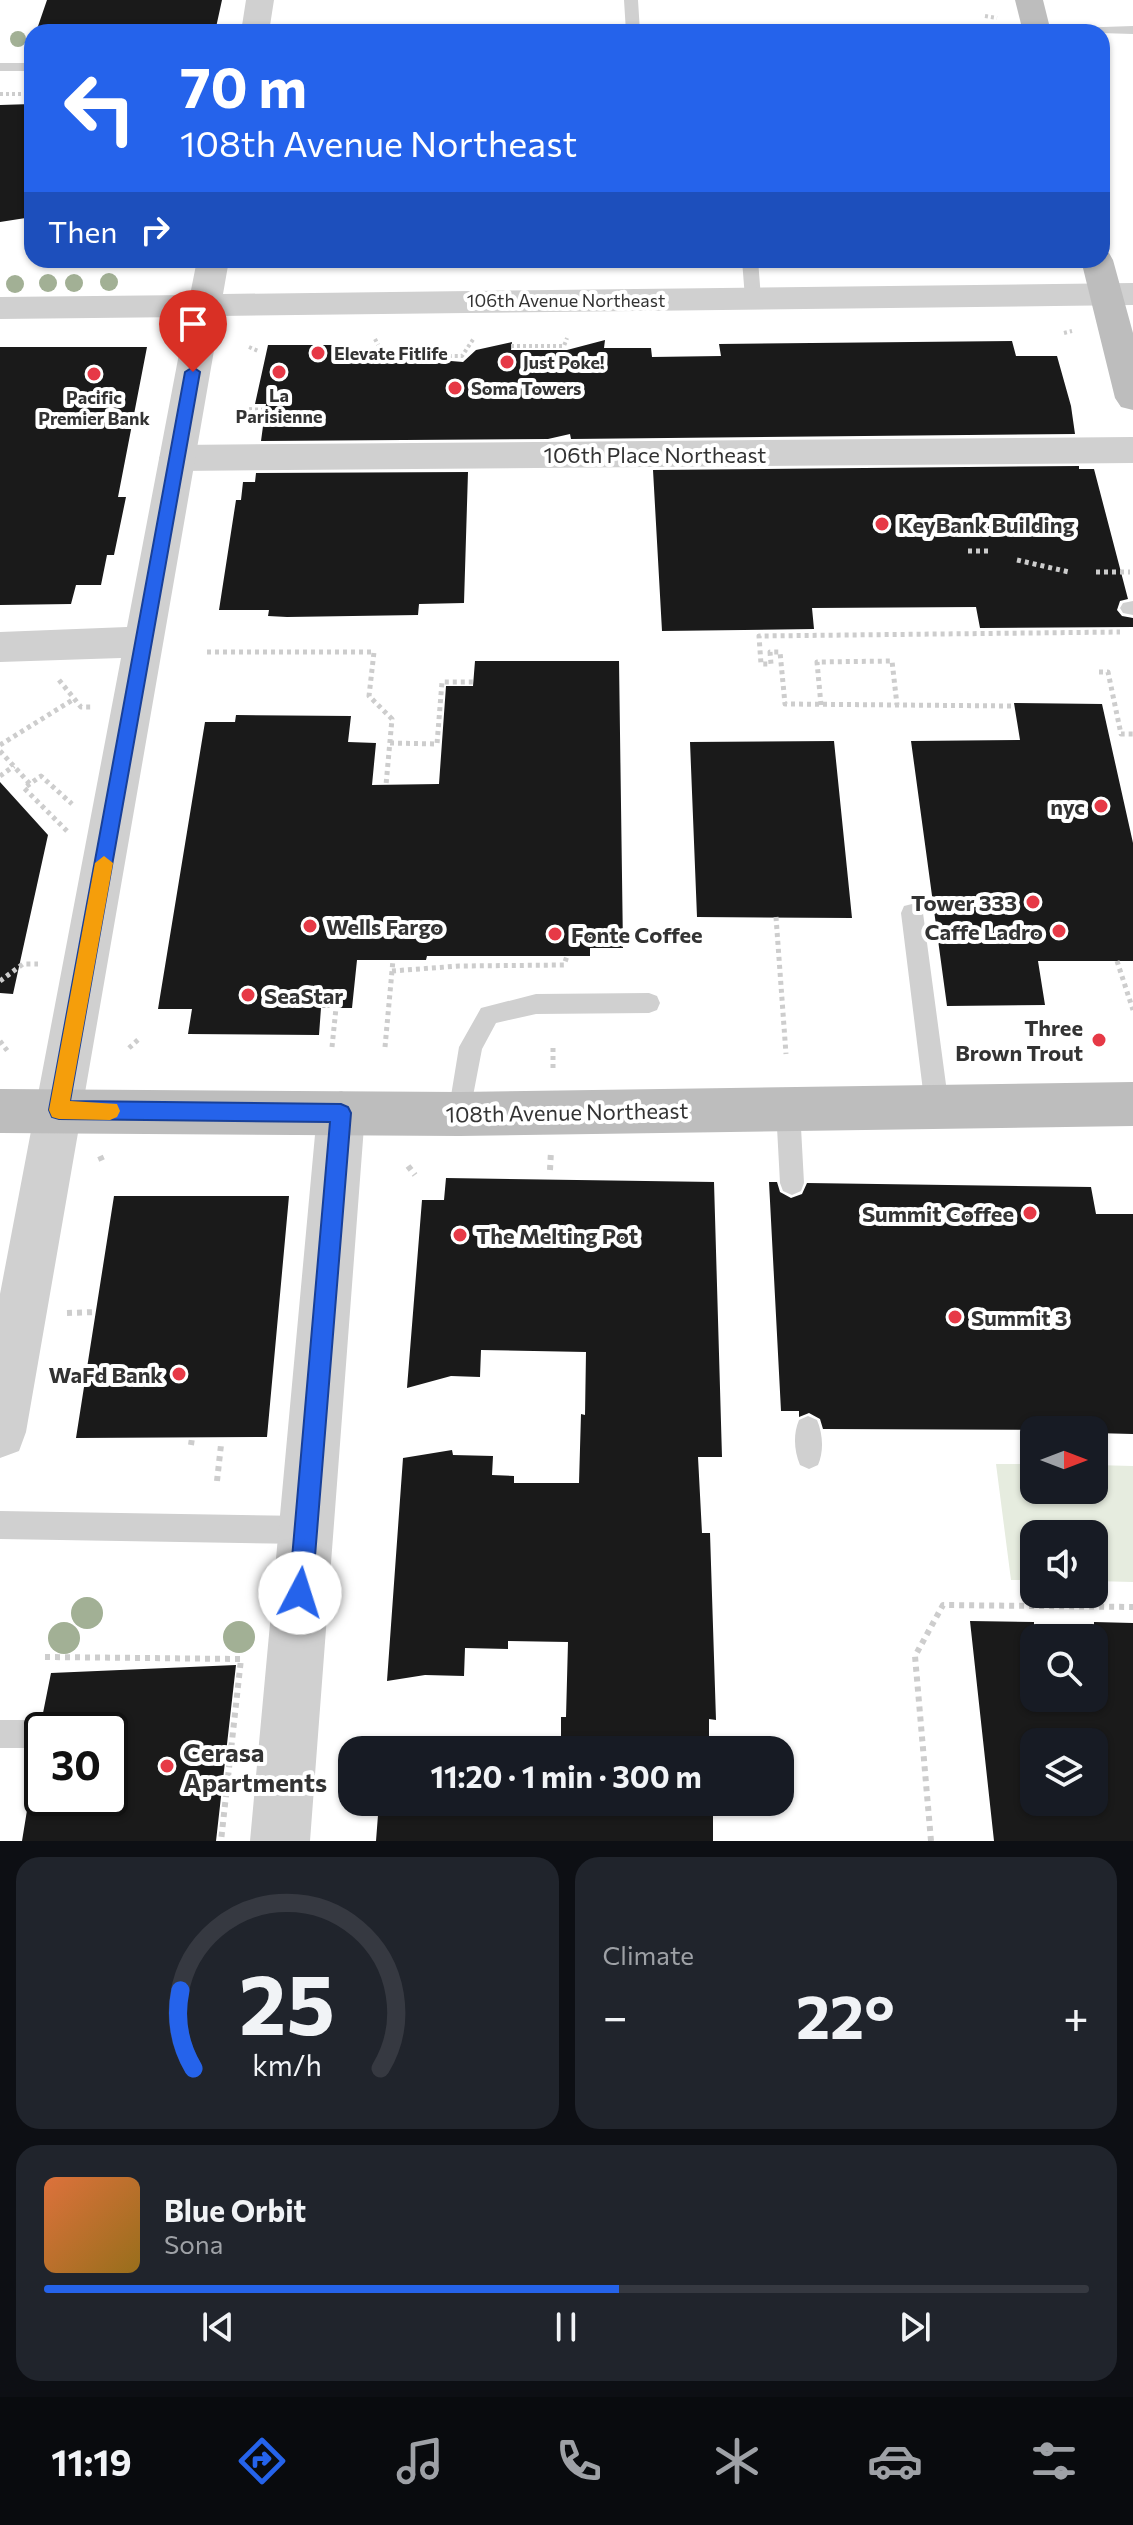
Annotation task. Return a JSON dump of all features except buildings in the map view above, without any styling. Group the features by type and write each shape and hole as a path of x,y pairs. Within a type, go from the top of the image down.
{"main road":[{"path":"1029,0 1035,24"},
{"path":"1102,268 1120,295 1133,398"},
{"name":"108th Avenue Northeast","path":"0,1111 460,1114 1133,1104"}],"street":[{"path":"256,24 260,0"},
{"path":"0,1432 212,268"},
{"name":"106th Avenue Northeast","path":"0,308 1120,295"},
{"name":"106th Place Northeast","path":"177,458 1133,450"},
{"path":"0,647 144,642"},
{"path":"280,1841 341,1113"}],"lane":[{"path":"631,0 632,24"},
{"path":"1110,31 1133,30"},
{"path":"0,67 24,67"},
{"path":"751,268 753,298"},
{"path":"912,913 937,1107"},
{"path":"460,1114 471,1047 489,1015 536,1004 649,1003"},
{"path":"788,1109 792,1183"},
{"path":"808,1429 809,1456"},
{"path":"0,1525 306,1530"},
{"path":"0,1734 24,1734"}],"path":[{"path":"985,16 997,18"},
{"path":"0,94 24,94"},
{"path":"1064,333 1072,331"},
{"path":"375,339 384,356 462,356 474,338"},
{"path":"511,346 564,346 567,338"},
{"path":"249,347 258,351"},
{"path":"249,409 264,410"},
{"path":"968,551 992,551"},
{"path":"1017,560 1028,560 1057,572 1069,572"},
{"path":"1096,572 1130,572"},
{"path":"1011,706 785,704 780,652 770,652 771,664 761,664 759,636 1133,632"},
{"path":"207,652 374,652 369,696 392,719 386,785"},
{"path":"821,705 817,662 892,661 897,705"},
{"path":"1099,672 1108,672 1121,734 1133,734"},
{"path":"61,673 59,682 81,707 92,707"},
{"path":"390,743 437,744 442,682 473,682"},
{"path":"30,784 0,748 74,699"},
{"path":"0,776 14,766"},
{"path":"67,831 24,788 41,776 72,804"},
{"path":"776,917 786,1054"},
{"path":"392,971 459,966 564,965 567,956"},
{"path":"385,1047 393,960"},
{"path":"1117,961 1133,1010"},
{"path":"0,981 23,964 38,964"},
{"path":"332,1047 336,1008"},
{"path":"129,1048 140,1038"},
{"path":"0,1041 9,1053"},
{"path":"553,1048 553,1069"},
{"path":"100,1156 104,1165"},
{"path":"408,1166 415,1175"},
{"path":"67,1313 96,1312"},
{"path":"217,1481 221,1445"},
{"path":"931,1841 915,1656 943,1605 1133,1607"},
{"path":"45,1657 241,1659 221,1841"}],"shaded area":[{"path":"996,1464 1020,1464 1020,1504 1108,1504 1108,1465 1133,1466 1133,1582 1108,1581 1108,1520 1020,1520 1020,1580 1011,1580"}],"slow traffic":[{"path":"104,863 59,1110 110,1111"}],"place":[{"name":"Elevate Fitlife","path":"318,353"},
{"name":"Just Poke!","path":"507,362"},
{"name":"La Parisienne","path":"279,372"},
{"name":"Pacific Premier Bank","path":"94,374"},
{"name":"Soma Towers","path":"455,388"},
{"name":"KeyBank Building","path":"882,524"},
{"name":"nyc","path":"1101,806"},
{"name":"Tower 333","path":"1033,902"},
{"name":"Wells Fargo","path":"310,926"},
{"name":"Caffe Ladro","path":"1059,931"},
{"name":"Fonte Coffee","path":"555,934"},
{"name":"SeaStar","path":"248,995"},
{"name":"Three Brown Trout","path":"1099,1040"},
{"name":"Summit Coffee","path":"1030,1213"},
{"name":"The Melting Pot","path":"460,1235"},
{"name":"Summit 3","path":"955,1317"},
{"name":"WaFd Bank","path":"179,1374"},
{"name":"Cerasa Apartments","path":"167,1766"}],"route":[{"path":"193,372 59,1110 341,1113 300,1593"}]}
